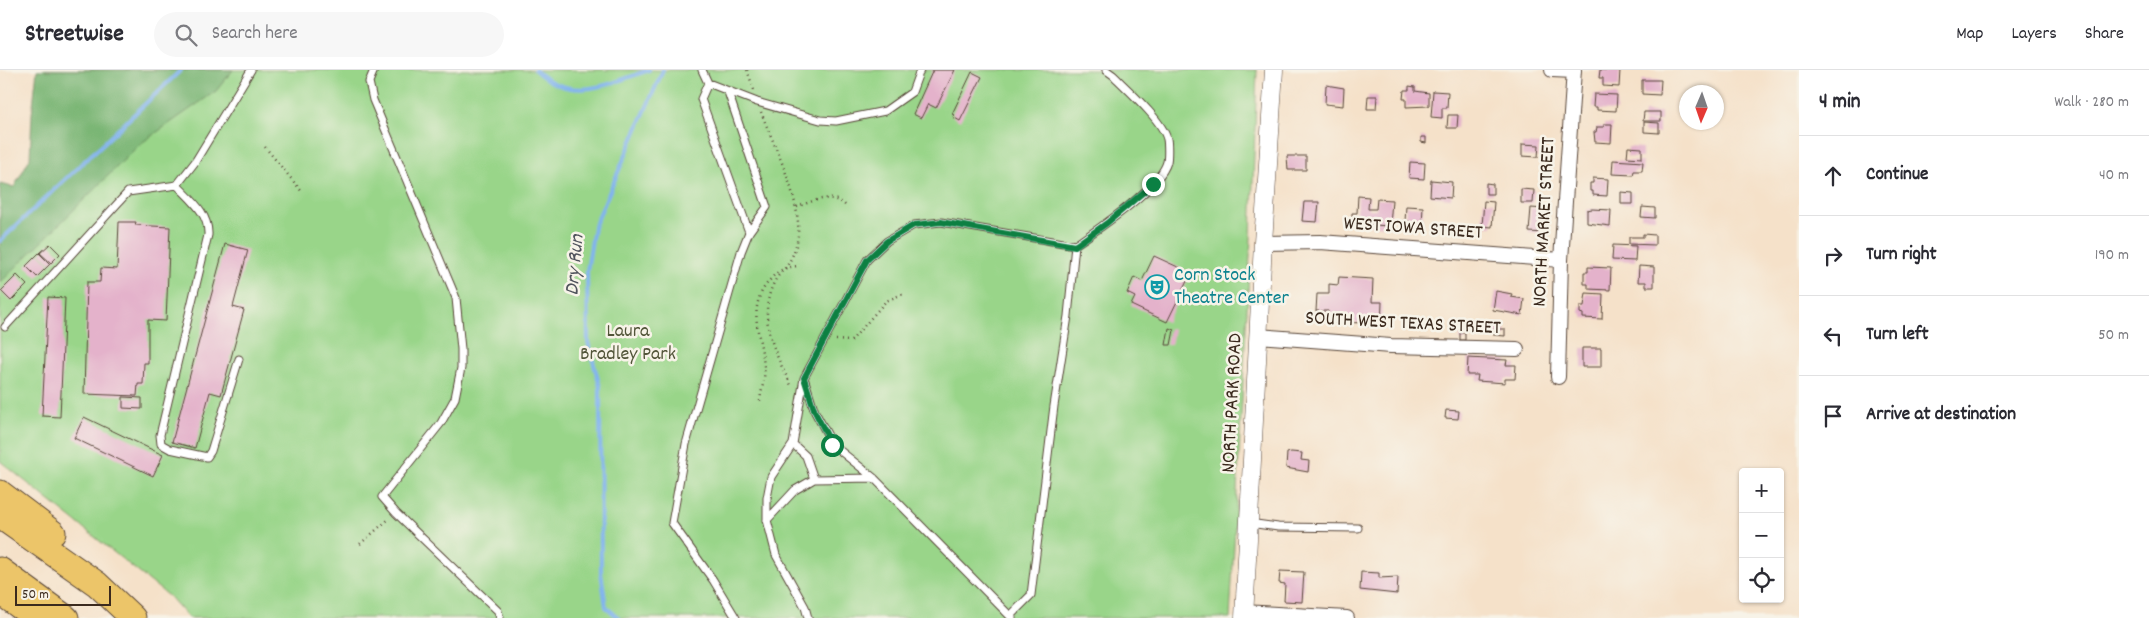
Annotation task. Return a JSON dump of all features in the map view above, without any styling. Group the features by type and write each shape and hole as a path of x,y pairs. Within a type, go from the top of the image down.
{"highway":[{"path":"0,493 59,538 97,584 133,618"},
{"path":"0,516 97,584"},
{"path":"0,570 66,618"},
{"path":"0,592 36,618"}],"street":[{"name":"NORTH PARK ROAD","path":"1244,615 1274,70"},
{"path":"1552,70 1574,71"},
{"name":"NORTH MARKET STREET","path":"1558,377 1561,260 1574,71"},
{"name":"WEST IOWA STREET","path":"1263,243 1320,242 1561,260"},
{"name":"SOUTH WEST TEXAS STREET","path":"1258,336 1392,346 1517,349"},
{"path":"1244,615 1347,618"}],"lane":[{"path":"5,328 128,192 178,185 195,162 251,70"},
{"path":"374,70 370,82 373,100 456,298 461,349 455,398 441,423 382,496 396,513 498,612 500,618"},
{"path":"702,70 708,83 728,92 820,120 836,121 885,111 912,92 920,70"},
{"path":"808,618 806,607 776,555 767,520 767,498 770,478 793,444 804,378 867,260 887,241 914,225 941,222 1075,246 1107,223 1153,184 1167,162 1167,139 1154,118 1106,70"},
{"path":"708,83 701,99 749,232"},
{"path":"728,92 767,207 749,232 741,252 686,444 672,523 713,580 736,618"},
{"path":"178,185 203,213 208,227 208,235 206,250 160,435 161,444 170,449 207,457 211,451 239,359"},
{"path":"804,378 815,412 832,445 874,478 1011,617 1031,595 1054,406 1068,316 1075,246"},
{"path":"793,444 806,456 814,479"},
{"path":"767,520 795,490 814,479 874,478"},
{"path":"1249,523 1278,527 1358,528"}],"path":[{"path":"747,70 757,102 797,207 798,236 794,251 786,267 777,278 767,305 769,334 777,358 795,392"},
{"path":"265,147 303,193"},
{"path":"797,207 814,200 827,199 840,201 846,206"},
{"path":"760,401 765,369 755,310 762,288 777,271 786,267 799,266"},
{"path":"824,340 851,341 886,301 905,293"},
{"path":"360,544 396,513"}],"green space":[{"path":"37,70 233,70 216,91 140,144 0,283 0,184 14,187 30,158"},
{"name":"Laura Bradley Park","path":"45,70 1257,70 1251,237 1230,618 189,618 172,599 0,461 0,215 42,184"}],"building":[{"path":"933,70 955,70 936,108 928,104 921,118 913,114"},
{"path":"1600,70 1620,70 1619,87 1603,86 1603,78 1599,78"},
{"path":"972,72 982,77 960,121 953,117 954,115 952,114"},
{"path":"1642,80 1661,80 1660,95 1642,94"},
{"path":"1326,85 1344,88 1343,106 1325,104"},
{"path":"1409,86 1415,87 1415,91 1429,93 1429,106 1406,107 1406,99 1403,99 1404,90 1409,90"},
{"path":"1433,91 1448,92 1447,108 1442,108 1442,118 1431,117"},
{"path":"1594,94 1617,95 1616,111 1597,110 1597,107 1593,107"},
{"path":"1368,96 1377,96 1376,109 1367,109"},
{"path":"1644,112 1661,112 1661,121 1643,121"},
{"path":"1448,115 1458,115 1457,128 1447,128"},
{"path":"1644,122 1659,123 1659,133 1644,132"},
{"path":"1604,124 1612,124 1611,143 1595,142 1594,132 1596,132 1597,127 1604,127"},
{"path":"1421,137 1426,137 1426,143 1421,142"},
{"path":"1522,144 1539,145 1538,157 1522,156"},
{"path":"1628,147 1642,148 1642,158 1627,157"},
{"path":"1287,156 1306,156 1306,170 1288,170"},
{"path":"1613,160 1643,162 1642,171 1634,171 1633,175 1612,174"},
{"path":"1410,162 1425,163 1424,179 1409,178"},
{"path":"1593,178 1608,179 1607,196 1593,195 1593,191 1590,191 1590,183 1593,183"},
{"path":"1431,180 1452,182 1451,198 1430,196"},
{"path":"1486,183 1493,184 1493,194 1486,194"},
{"path":"1521,189 1534,190 1533,203 1521,203"},
{"path":"1621,192 1633,193 1633,204 1621,204"},
{"path":"1358,196 1369,197 1368,209 1376,209 1377,199 1392,200 1390,226 1356,224 1356,219 1352,219 1352,213 1357,213"},
{"path":"1484,201 1494,202 1492,227 1482,226"},
{"path":"1304,202 1319,202 1317,222 1302,221"},
{"path":"1406,206 1423,207 1422,225 1405,221"},
{"path":"1642,207 1655,208 1655,218 1641,217"},
{"path":"1531,208 1545,209 1544,233 1529,232"},
{"path":"1587,210 1611,210 1610,226 1587,223"},
{"path":"119,222 136,222 135,225 170,227 166,321 148,320 148,363 144,363 143,384 138,384 137,396 84,394 87,282 100,282 101,268 117,269"},
{"path":"1643,234 1655,235 1655,245 1629,244 1629,237 1643,237"},
{"path":"50,244 60,254 51,263 40,253"},
{"path":"225,244 248,250 233,307 244,310 221,395 210,392 195,448 172,442"},
{"path":"1613,245 1636,246 1635,261 1612,260"},
{"path":"39,253 50,264 37,277 26,266"},
{"name":"Corn Stock Theatre Center","path":"1154,256 1191,273 1167,322 1131,305 1135,297 1127,293 1134,277 1142,281"},
{"path":"1639,266 1654,267 1654,287 1646,287 1646,282 1638,282"},
{"path":"1588,267 1611,268 1610,290 1588,289 1588,284 1584,284 1584,272 1588,272"},
{"path":"17,275 27,285 11,301 1,291"},
{"path":"1339,277 1373,279 1372,302 1382,302 1381,327 1367,326 1367,323 1327,322 1328,311 1316,311 1317,294 1329,294 1329,284 1338,285"},
{"path":"1496,291 1512,294 1511,297 1524,299 1522,315 1493,310"},
{"path":"1586,293 1603,294 1602,319 1583,318 1583,314 1580,313 1580,306 1584,306"},
{"path":"48,297 65,298 60,417 42,416"},
{"path":"1169,328 1174,330 1171,345 1166,345"},
{"path":"1494,329 1505,329 1505,336 1494,335"},
{"path":"1460,333 1465,333 1465,340 1460,340"},
{"path":"1582,348 1601,348 1601,367 1582,367"},
{"path":"1468,358 1507,360 1506,365 1516,365 1515,379 1505,379 1505,383 1477,381 1478,375 1467,375"},
{"path":"123,397 142,398 142,409 123,408"},
{"path":"1446,410 1459,411 1458,419 1445,418"},
{"path":"84,417 163,455 153,476 74,438"},
{"path":"1287,453 1302,453 1301,460 1309,461 1308,472 1286,468"},
{"path":"1280,571 1304,572 1302,602 1284,601 1285,584 1279,583"},
{"path":"1361,572 1379,573 1379,578 1398,577 1397,594 1360,590"}],"waterway":[{"path":"0,241 181,70"},
{"path":"535,70 549,80 562,86 576,89 604,85 649,70"},
{"name":"Dry Run","path":"619,618 606,607 601,572 600,387 588,342 587,271 594,227 663,70"}],"place":[{"name":"Corn Stock Theatre Center","path":"1157,287"}],"route":[{"path":"832,445 815,412 804,378 867,260 887,241 914,225 941,222 1075,246 1107,223 1153,184"}]}
